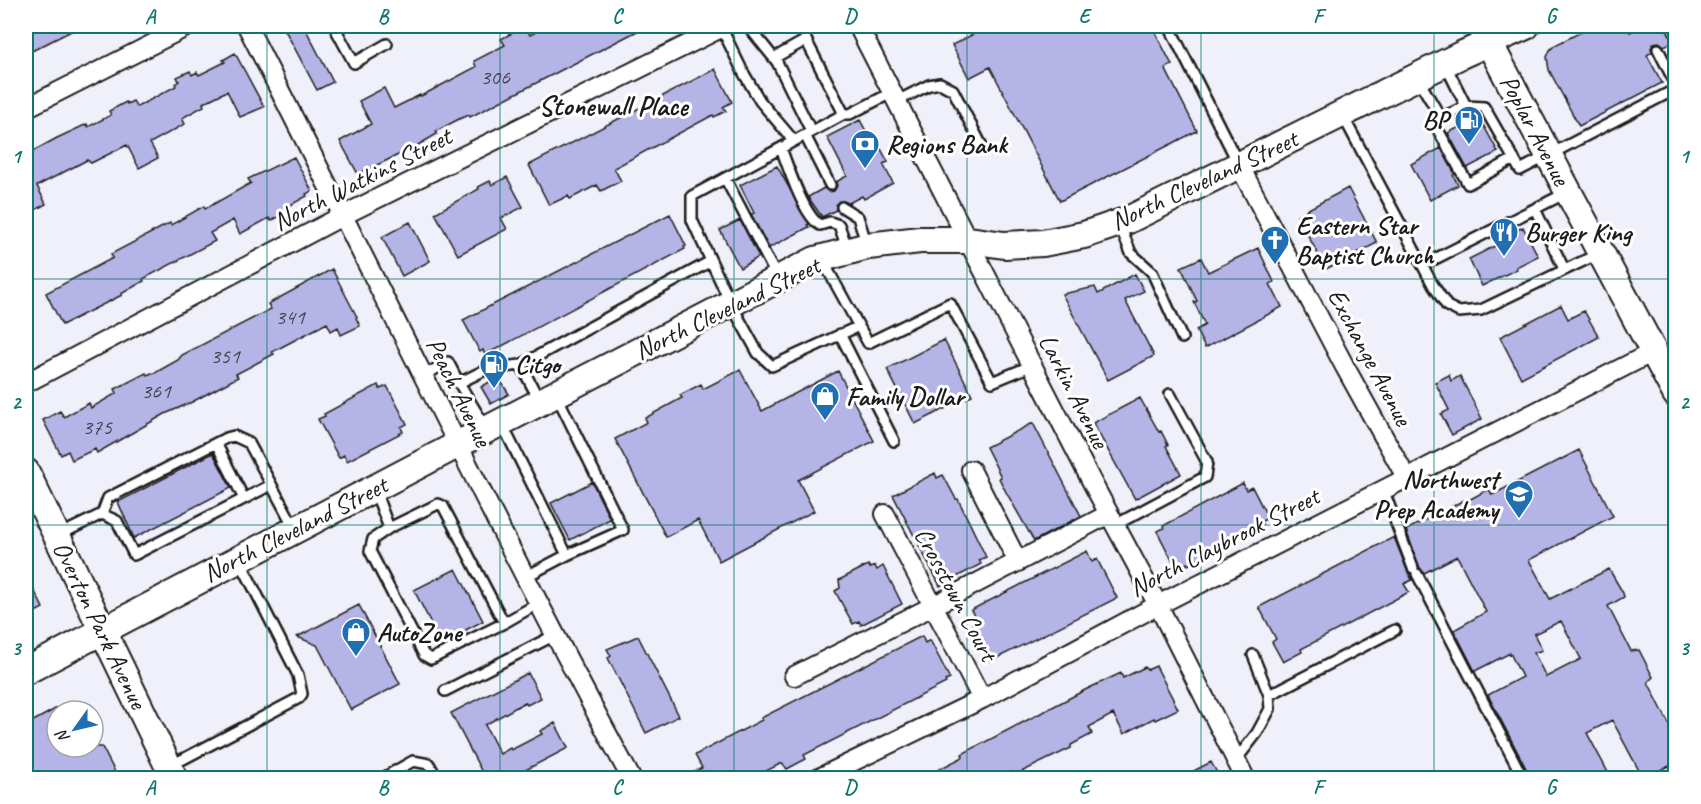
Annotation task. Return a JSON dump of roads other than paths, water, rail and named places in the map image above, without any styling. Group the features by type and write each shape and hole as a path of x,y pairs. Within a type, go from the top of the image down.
{"main road":[{"name":"North Cleveland Street","path":"26,671 457,445 822,259 858,249 920,240 969,240 1004,244 1043,243 1084,235 1119,223 1417,77 1444,63 1484,34 1526,26"},
{"name":"Poplar Avenue","path":"1484,34 1676,394"},
{"name":"Overton Park Avenue","path":"26,472 171,773"}],"street":[{"path":"26,108 188,26"},
{"name":"Peach Avenue","path":"247,26 344,215 457,445 631,778"},
{"name":"North Watkins Street","path":"26,383 344,215 723,26"},
{"name":"Larkin Avenue","path":"858,26 1158,605 1245,778"},
{"name":"Exchange Avenue","path":"1239,165 1345,367 1407,477"},
{"name":"North Claybrook Street","path":"819,778 982,699 1158,605 1653,352"},
{"path":"971,470 1018,562"},
{"name":"Crosstown Court","path":"885,514 982,699"},
{"path":"794,676 1018,562 1112,520"}],"lane":[{"path":"334,26 354,63 387,44"},
{"path":"723,26 743,72 760,101 794,141"},
{"path":"748,26 774,57 830,185"},
{"path":"804,26 806,40 844,114"},
{"path":"1169,26 1239,165"},
{"path":"774,57 806,40"},
{"path":"1514,159 1468,184 1437,128 1441,118 1466,106 1485,107 1514,159 1520,170 1676,87 1658,49"},
{"path":"1444,63 1466,106"},
{"path":"1417,77 1441,118"},
{"path":"859,326 772,366 758,353 731,304 692,220 692,196 844,114 850,114 940,83 953,90 981,144"},
{"path":"1341,114 1433,285 1448,306 1459,312 1481,310 1601,253"},
{"path":"781,148 794,182 814,221 820,225 830,222 839,225 858,249"},
{"path":"725,178 778,280"},
{"path":"1423,265 1568,192"},
{"path":"842,207 858,217 858,249"},
{"path":"1535,209 1564,269"},
{"path":"1119,223 1131,253 1152,272 1182,338"},
{"path":"822,259 868,343 950,303 992,382 1033,365"},
{"path":"459,383 486,369 521,365 711,261"},
{"path":"840,334 894,441"},
{"path":"423,376 448,362 459,383 494,426 567,555"},
{"path":"521,365 548,398 623,530 525,577"},
{"path":"1112,520 1204,477 1207,462 1170,394"},
{"path":"57,536 102,514 108,498 234,436 249,443 295,529"},
{"path":"216,443 244,499"},
{"path":"102,514 117,521 134,555 271,485"},
{"path":"374,488 389,528"},
{"path":"1383,489 1415,571 1523,778"},
{"path":"504,623 443,506 438,504 389,528 373,539 370,551 424,655 431,659 504,623 539,603"},
{"path":"171,773 299,698 302,694 298,675 238,559"},
{"path":"1269,694 1395,630"},
{"path":"446,691 555,636"},
{"path":"1236,760 1257,733 1270,709 1269,694 1254,655"},
{"path":"383,778 413,761 429,764 437,778"}],"place":[{"name":"BP","path":"1469,146"},
{"name":"Regions Bank","path":"865,170"},
{"name":"Burger King","path":"1504,258"},
{"name":"Eastern Star Baptist Church","path":"1275,266"},
{"name":"Citgo","path":"494,390"},
{"name":"Family Dollar","path":"825,422"},
{"name":"Northwest Prep Academy","path":"1519,520"},
{"name":"AutoZone","path":"356,658"}],"district":[{"name":"Stonewall Place","path":"613,105"}]}
